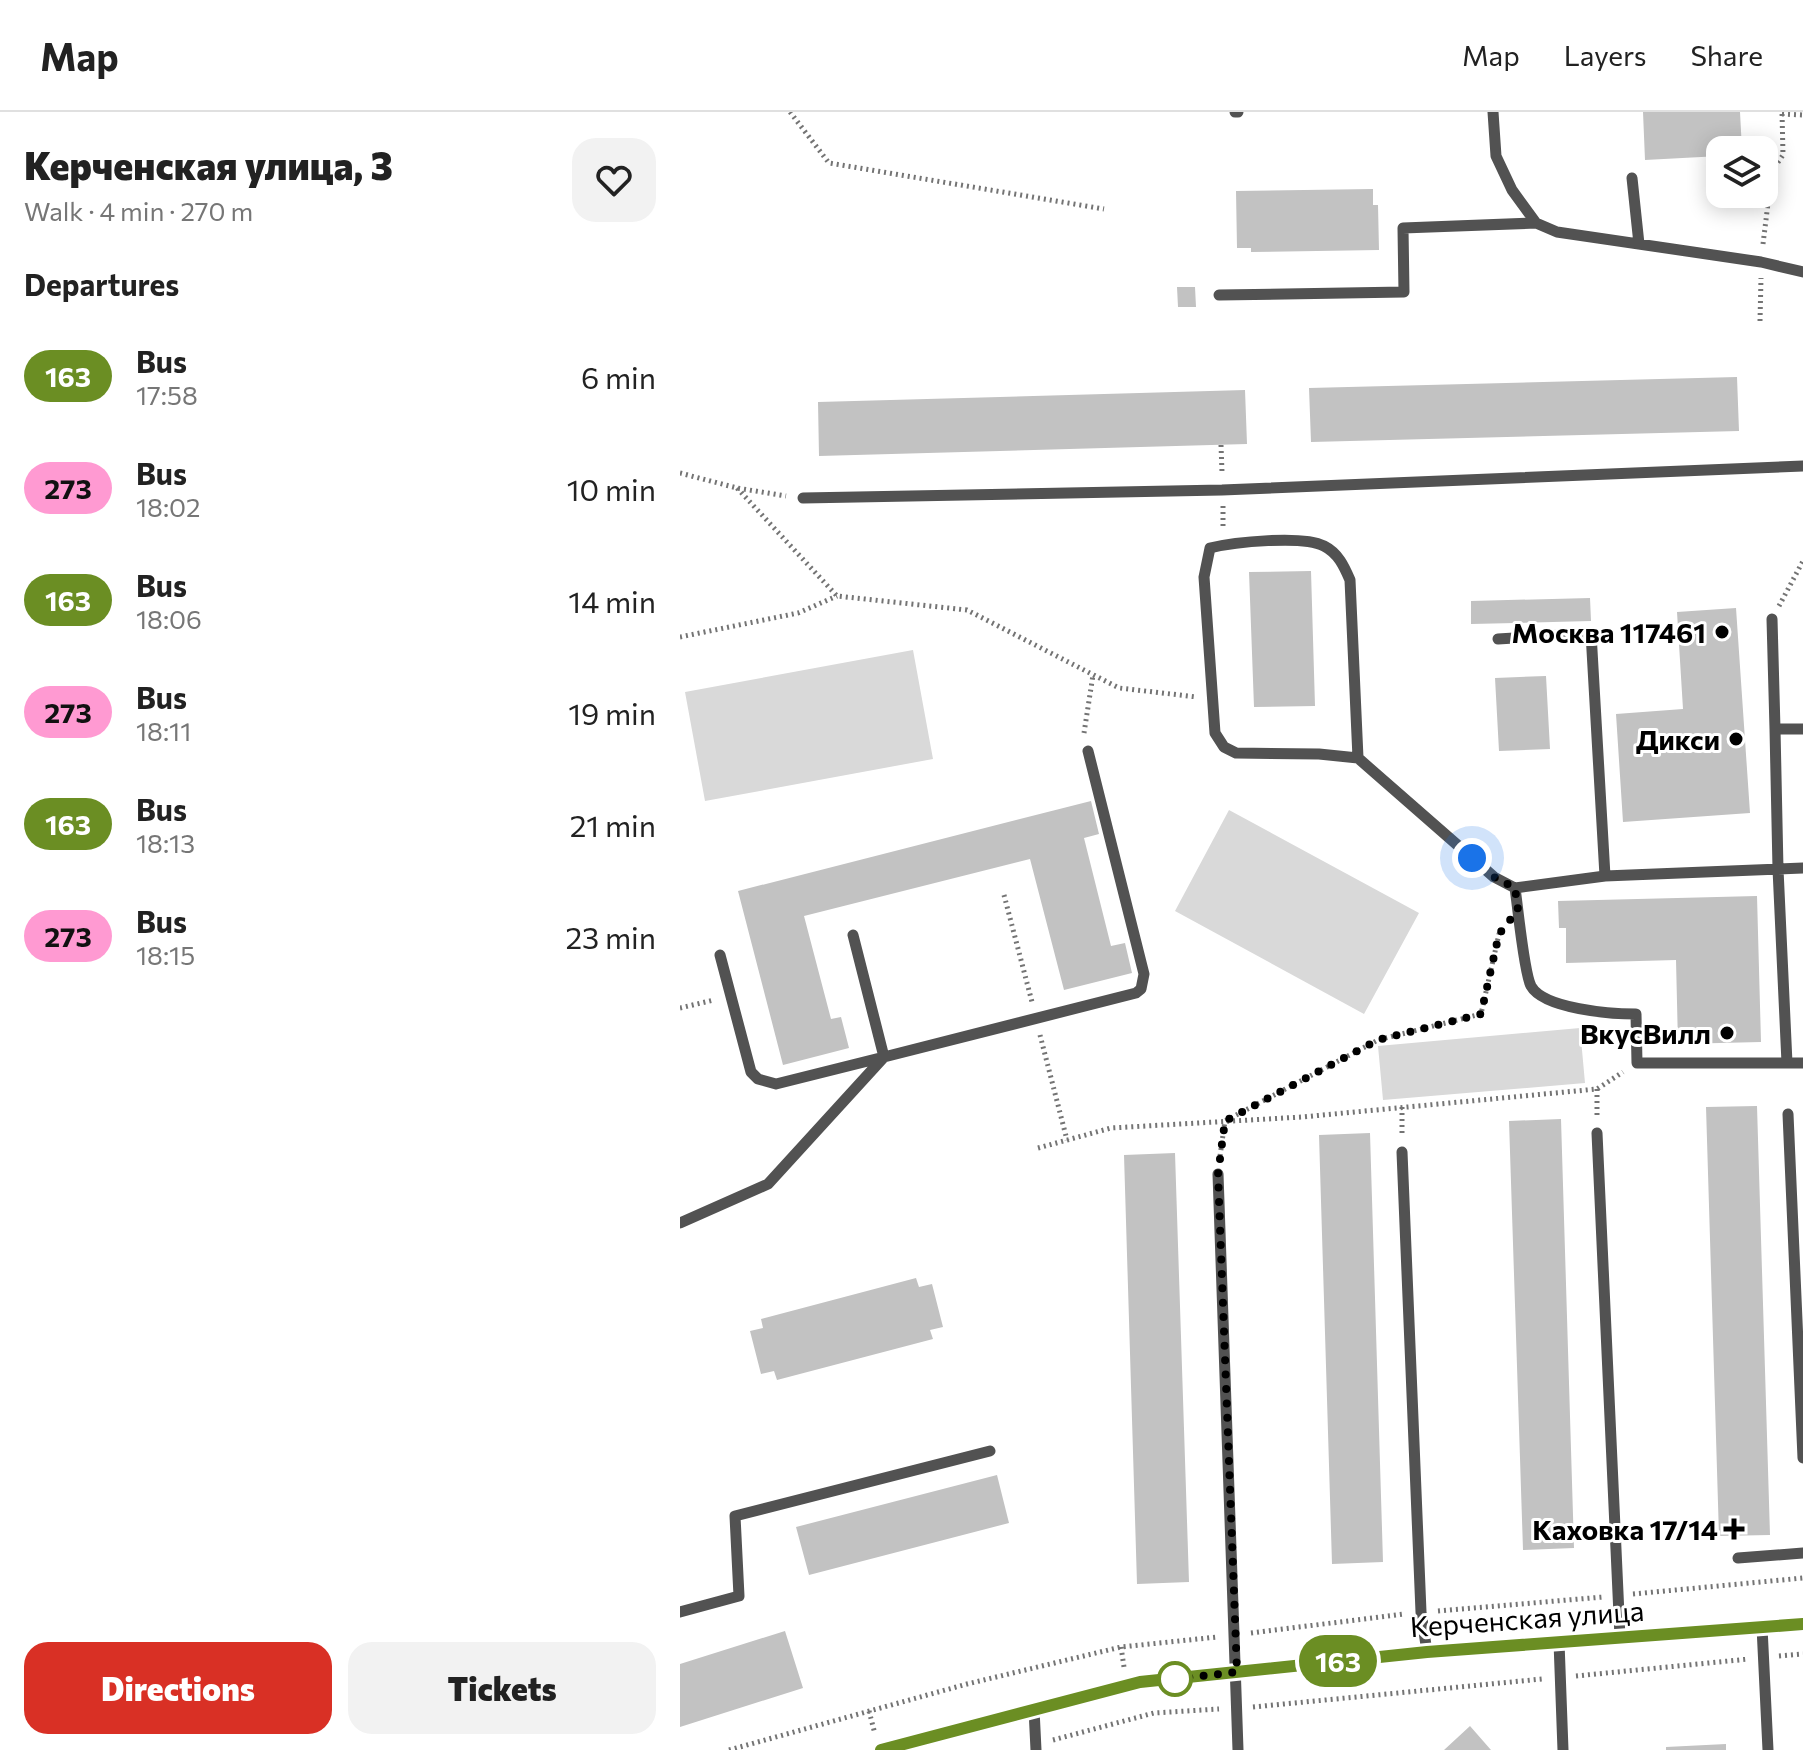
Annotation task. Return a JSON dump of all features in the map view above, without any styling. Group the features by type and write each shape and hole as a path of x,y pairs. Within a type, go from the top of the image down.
{"street":[{"name":"Керченская улица","path":"881,1750 1140,1682 1427,1652 1803,1624"}],"lane":[{"path":"1493,112 1496,156 1512,190 1536,223"},
{"path":"1632,178 1639,244"},
{"path":"1219,295 1404,292 1403,228 1536,223 1557,232 1761,262 1803,272"},
{"path":"803,498 1222,490 1803,466"},
{"path":"1358,758 1350,580 1340,559 1323,545 1283,540 1210,548 1204,577 1215,733 1224,747 1236,753 1358,758 1494,877 1515,888 1605,876 1803,868"},
{"path":"1772,619 1778,869 1787,1063"},
{"path":"1498,639 1591,633 1605,876"},
{"path":"1775,729 1803,729"},
{"path":"720,955 751,1072 766,1083 776,1084 1136,993 1141,989 1144,974 1088,751"},
{"path":"1515,888 1531,985 1543,999 1609,1014 1636,1014 1637,1063 1803,1063"},
{"path":"853,935 884,1057"},
{"path":"680,1223 768,1184 884,1057"},
{"path":"1788,1114 1803,1458"},
{"path":"1597,1133 1620,1637"},
{"path":"1402,1152 1421,1612 1427,1652"},
{"path":"1218,1174 1238,1750"},
{"path":"680,1612 739,1596 735,1516 990,1451"},
{"path":"1738,1558 1803,1553"},
{"path":"1762,1627 1768,1750"},
{"path":"1559,1642 1563,1750"},
{"path":"1034,1709 1036,1748"}],"path":[{"path":"790,112 829,163 1104,209"},
{"path":"1760,321 1761,262 1772,171 1783,155 1782,113 1803,115"},
{"path":"680,473 737,488 803,498"},
{"path":"737,488 837,596"},
{"path":"1223,507 1223,533"},
{"path":"1772,619 1803,561"},
{"path":"680,637 798,613 837,596 967,610 1119,688 1213,699"},
{"path":"1088,751 1084,730 1093,675"},
{"path":"1225,1121 1378,1040 1481,1014 1499,934 1518,910"},
{"path":"680,1008 731,995"},
{"path":"1038,1148 1111,1128 1597,1089 1637,1063"},
{"path":"1597,1089 1597,1133"},
{"path":"1472,1092 1473,1101"},
{"path":"1402,1107 1402,1152"},
{"path":"1218,1174 1225,1121"},
{"path":"729,1750 967,1684 1121,1647 1421,1612 1803,1578"},
{"path":"1036,1748 1154,1713 1803,1654"}],"shaded area":[{"path":"913,650 933,759 705,801 685,692"},
{"path":"1229,810 1419,913 1364,1014 1175,911"},
{"path":"1580,1028 1585,1083 1383,1100 1378,1046"}],"building":[{"path":"1643,112 1740,112 1741,136 1706,136 1706,157 1645,160"},
{"path":"1373,189 1373,205 1378,205 1379,250 1251,252 1251,248 1237,248 1236,191"},
{"path":"1177,287 1195,287 1196,307 1178,307"},
{"path":"1737,377 1739,431 1311,442 1309,388"},
{"path":"1245,390 1247,444 819,456 818,402"},
{"path":"1311,571 1315,706 1254,707 1249,572"},
{"path":"1590,598 1591,621 1471,624 1471,601"},
{"path":"1736,608 1750,813 1623,822 1616,714 1683,709 1677,612"},
{"path":"1546,676 1550,749 1499,751 1495,678"},
{"path":"1091,801 1099,834 1084,838 1111,946 1125,943 1132,973 1064,990 1030,859 804,916 831,1019 841,1017 849,1048 783,1065 738,891"},
{"path":"1757,896 1761,1042 1678,1044 1676,960 1566,963 1566,928 1559,928 1558,901"},
{"path":"1757,1106 1770,1535 1719,1536 1706,1107"},
{"path":"1561,1119 1574,1548 1523,1550 1509,1121"},
{"path":"1370,1133 1383,1562 1332,1564 1319,1135"},
{"path":"1175,1153 1189,1582 1137,1584 1124,1155"},
{"path":"916,1278 919,1287 932,1284 943,1327 930,1330 933,1339 777,1380 774,1371 761,1374 750,1331 763,1328 761,1319"},
{"path":"997,1475 1009,1523 809,1575 796,1527"},
{"path":"785,1631 803,1688 680,1727 680,1664"},
{"path":"1470,1726 1491,1750 1444,1750"},
{"path":"1726,1744 1726,1750 1666,1750 1666,1747"}],"bus line":[{"name":"163","path":"881,1750 1140,1682 1427,1652 1803,1624"}],"place":[{"name":"Москва 117461","path":"1722,632"},
{"name":"Дикси","path":"1736,739"},
{"name":"ВкусВилл","path":"1727,1033"},
{"name":"Каховка 17/14","path":"1734,1529"}],"route":[{"path":"1175,1679 1237,1672 1218,1174 1225,1121 1378,1040 1481,1014 1499,934 1518,910 1515,888 1494,877 1472,858"}]}
